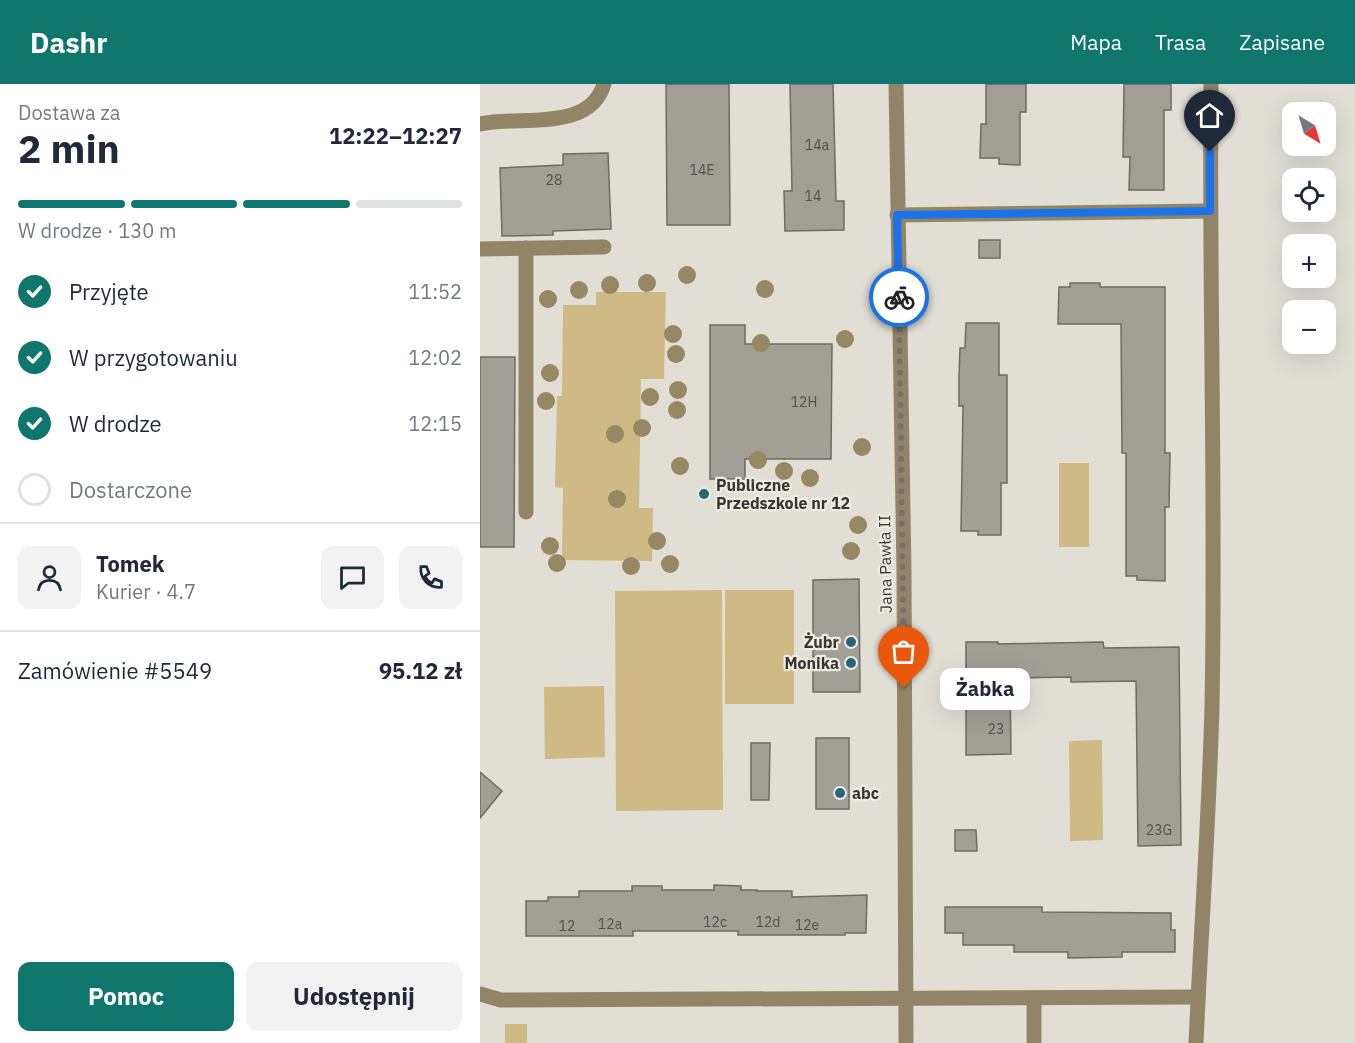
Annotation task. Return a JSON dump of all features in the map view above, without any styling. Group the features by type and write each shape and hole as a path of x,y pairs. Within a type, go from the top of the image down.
{"street":[{"path":"480,124 566,117 592,104 604,84"},
{"name":"Jana Pawła II","path":"896,84 904,572 906,1043"},
{"path":"1196,1043 1212,707 1211,84"},
{"path":"897,215 1210,211"},
{"path":"480,249 604,247"},
{"path":"526,248 526,512"},
{"path":"480,994 501,1000 1198,997"},
{"path":"1034,998 1034,1043"}],"shaded area":[{"path":"596,292 666,292 664,379 641,379 639,508 653,508 652,561 562,560 563,488 555,487 557,396 562,396 563,305 596,305"},
{"path":"1059,463 1089,463 1089,547 1059,547"},
{"path":"722,590 723,810 616,811 615,591"},
{"path":"725,590 794,590 794,704 725,704"},
{"path":"604,686 605,757 545,759 544,687"},
{"path":"1102,740 1103,840 1070,841 1069,741"},
{"path":"505,1024 527,1024 527,1043 505,1043"}],"building":[{"path":"666,84 729,84 730,225 667,225"},
{"path":"790,84 833,84 836,201 844,201 844,230 785,231 784,191 792,191"},
{"path":"986,84 1026,84 1026,112 1020,112 1020,165 999,164 999,158 980,158 981,124 986,124"},
{"path":"1124,84 1171,84 1171,110 1164,110 1164,190 1129,190 1130,157 1123,157"},
{"path":"608,153 611,229 553,231 553,235 502,236 500,168 563,165 563,154"},
{"path":"979,240 1000,240 1000,258 979,258"},
{"path":"1070,283 1100,283 1100,287 1165,287 1165,453 1170,453 1169,507 1165,507 1165,581 1137,580 1137,576 1126,576 1126,453 1122,453 1121,324 1058,324 1059,287 1070,287"},
{"path":"966,323 999,323 999,375 1007,375 1007,483 1001,483 1001,535 978,535 978,531 961,531 963,406 959,406 959,377 960,348 965,348"},
{"path":"710,325 745,325 745,344 832,344 831,459 745,459 745,479 710,479"},
{"path":"480,357 515,357 514,547 480,547"},
{"path":"859,579 860,692 813,692 813,580"},
{"path":"966,642 998,642 998,644 1103,642 1104,648 1179,647 1181,845 1138,846 1136,681 1071,682 1071,677 1010,678 1011,754 966,755"},
{"path":"816,738 849,738 849,809 816,809"},
{"path":"751,743 770,743 769,800 751,800"},
{"path":"480,772 502,791 480,818"},
{"path":"955,830 976,830 977,851 955,851"},
{"path":"714,885 741,886 741,890 792,891 792,897 867,895 866,933 738,935 738,931 633,931 633,936 526,936 526,901 548,901 548,897 579,897 579,891 632,891 632,886 662,886 662,890 714,890"},
{"path":"945,907 1042,907 1042,912 1171,913 1171,930 1175,930 1175,952 1122,952 1122,957 1068,958 1068,952 1014,952 1014,945 963,945 963,933 945,933"}],"way so far":[{"path":"899,297 904,688"}],"place":[{"name":"Publiczne Przedszkole nr 12","path":"704,494"},
{"name":"Żubr","path":"851,642"},
{"name":"Monika","path":"851,663"},
{"name":"Żabka","path":"904,688"},
{"name":"abc","path":"840,793"}],"route":[{"path":"899,297 897,215 1210,211 1210,152"}]}
